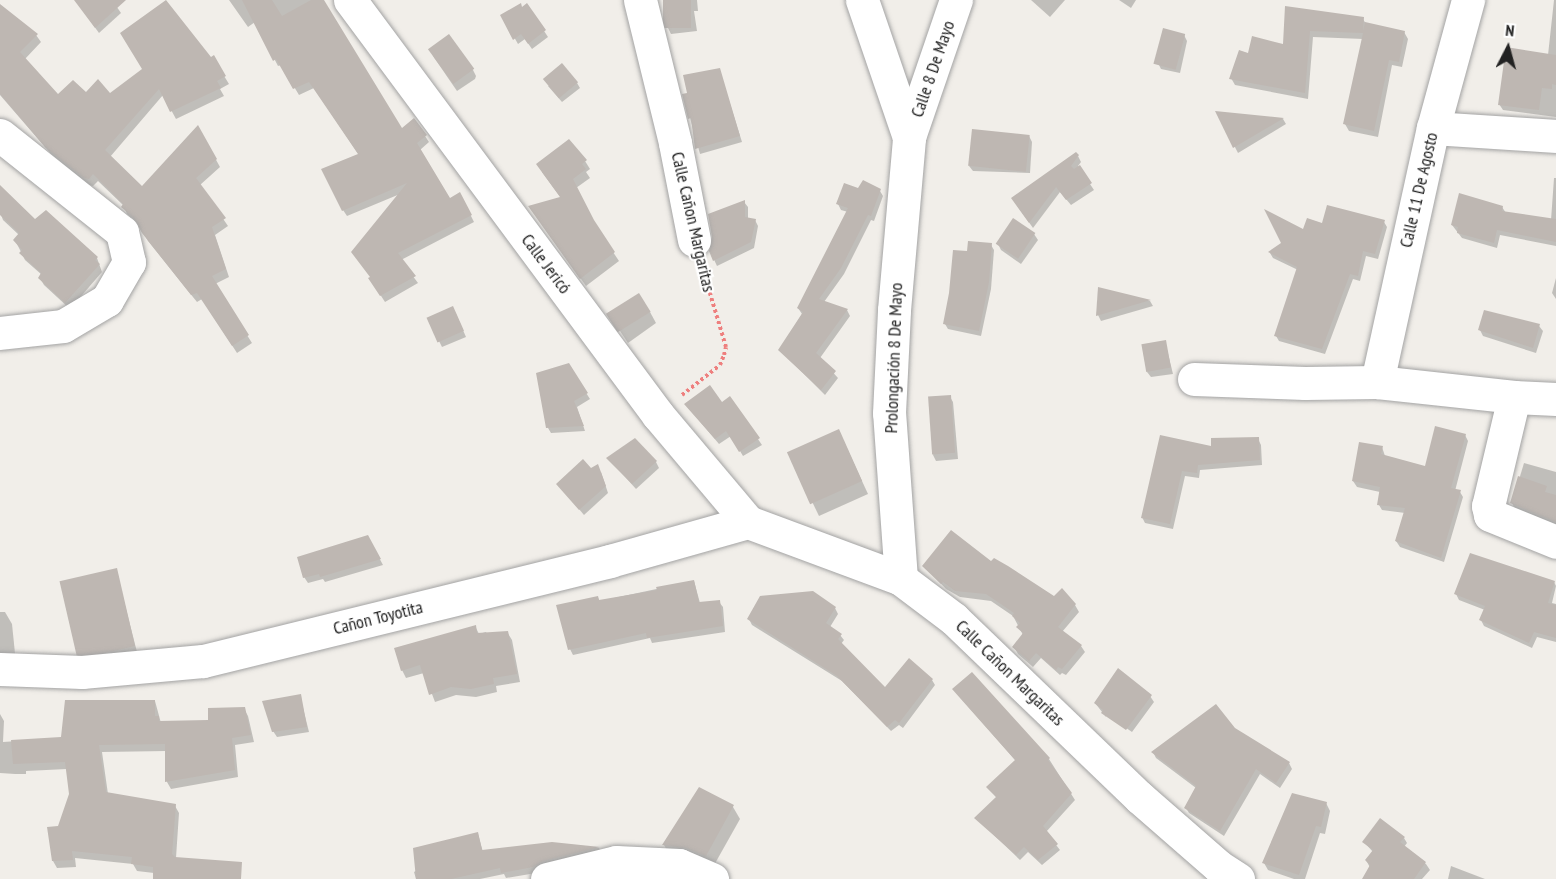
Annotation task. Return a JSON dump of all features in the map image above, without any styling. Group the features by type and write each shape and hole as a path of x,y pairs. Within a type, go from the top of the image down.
{"street":[{"name":"Calle Jericó","path":"350,0 658,415 748,522"},
{"name":"Calle Cañon Margaritas","path":"640,0 675,143 694,240"},
{"path":"862,0 909,137"},
{"name":"Calle 8 De Mayo","path":"909,137 956,0"},
{"name":"Calle 11 De Agosto","path":"1377,382 1433,128 1468,0"},
{"path":"1433,128 1556,136"},
{"path":"0,135 122,232 129,262 107,300 63,326 0,333"},
{"name":"Prolongación 8 De Mayo","path":"902,579 890,413 894,310 909,137"},
{"path":"1194,379 1305,383 1377,382 1514,397 1556,399"},
{"path":"1514,397 1488,506 1490,515 1556,542"},
{"name":"Calle Cañon Margaritas","path":"748,522 902,579 954,619 1139,797 1218,866 1238,879"},
{"name":"Cañon Toyotita","path":"0,669 82,672 203,661 610,561 748,522"},
{"path":"547,879 616,862 679,865 711,879"}],"path":[{"name":"Calle Cañon Margaritas","path":"658,415 720,365 726,347 694,240"}],"building":[{"path":"74,0 126,0 95,28"},
{"path":"166,0 211,57 214,55 226,76 217,81 221,88 170,112 159,89 105,150 142,186 198,125 217,159 196,178 226,218 212,227 226,269 212,276 249,335 232,346 197,293 191,295 142,233 134,218 121,207 123,204 93,174 89,179 84,178 45,147 0,94 0,4 38,34 20,52 58,94 73,80 86,92 98,79 110,93 142,69 120,33"},
{"path":"242,0 272,0 282,16 311,0 324,0 402,128 414,118 427,135 417,143 450,198 460,192 472,215 398,253 416,276 380,296 368,278 370,277 351,252 407,183 342,211 321,169 358,154 309,82 293,89 276,59 273,61"},
{"path":"663,0 691,0 691,28 663,28"},
{"path":"521,3 522,7 527,3 546,30 528,44 521,34 513,40 500,15"},
{"path":"1285,6 1364,17 1363,31 1365,22 1405,31 1399,62 1389,60 1374,131 1343,124 1363,33 1310,31 1305,93 1229,79 1239,50 1248,53 1252,36 1283,44"},
{"path":"1163,28 1185,34 1176,70 1153,64"},
{"path":"449,34 474,69 453,84 428,49"},
{"path":"1506,47 1556,55 1556,85 1552,84 1552,89 1542,88 1539,110 1498,105"},
{"path":"562,63 578,82 559,98 543,79"},
{"path":"720,68 740,136 695,149 691,118 688,119 682,94 687,93 683,75"},
{"path":"1215,111 1284,118 1233,148"},
{"path":"972,129 1030,135 1026,172 968,166"},
{"path":"569,139 587,160 582,164 586,169 573,179 594,220 615,252 580,279 528,206 560,197 536,164"},
{"path":"1076,152 1079,155 1071,166 1074,169 1080,165 1092,183 1066,200 1056,187 1029,223 1011,198"},
{"path":"863,180 881,189 871,216 868,215 841,268 819,299 848,309 816,353 836,371 821,390 778,350 803,312 797,308 848,208 836,204 844,183 858,188"},
{"path":"0,185 35,219 46,210 98,257 95,260 100,264 65,303 38,278 41,273 19,253 22,250 13,240 19,233 0,215"},
{"path":"1459,193 1503,206 1502,211 1556,219 1556,242 1497,230 1494,243 1457,233 1458,227 1451,225"},
{"path":"745,200 745,217 756,219 751,242 713,261 709,251 712,237 708,214"},
{"path":"1327,205 1385,220 1375,254 1363,251 1358,276 1350,274 1322,349 1274,336 1297,267 1268,252 1281,243 1264,209 1303,229 1307,218 1322,223"},
{"path":"1013,218 1035,233 1018,259 996,244"},
{"path":"968,241 992,243 989,282 979,331 943,324 953,250 967,251"},
{"path":"1098,287 1151,300 1096,316"},
{"path":"639,293 651,312 618,332 606,314"},
{"path":"453,306 464,331 437,342 427,318"},
{"path":"1484,310 1540,324 1533,348 1478,330"},
{"path":"1166,340 1171,368 1146,372 1141,344"},
{"path":"569,363 588,393 574,401 584,426 546,428 536,373"},
{"path":"710,385 722,402 730,396 760,438 739,452 726,431 715,439 684,404"},
{"path":"951,395 955,453 932,454 928,397"},
{"path":"1435,426 1466,434 1451,488 1461,490 1441,558 1395,541 1405,508 1377,505 1380,487 1352,481 1359,442 1383,446 1381,454 1425,466"},
{"path":"839,429 862,481 810,504 787,452"},
{"path":"1160,435 1211,446 1211,438 1259,437 1260,460 1198,465 1197,473 1182,471 1170,524 1141,518"},
{"path":"635,438 657,461 632,484 606,458"},
{"path":"583,459 591,468 598,464 606,486 579,510 556,484"},
{"path":"1518,476 1547,486 1545,492 1556,495 1556,522 1510,503"},
{"path":"951,530 991,561 994,558 1054,596 1062,588 1076,604 1058,627 1082,645 1062,669 1058,667 1056,670 1036,653 1029,661 1012,647 1023,633 1016,627 1020,623 1012,616 1014,613 986,594 955,591 943,582 941,584 922,566"},
{"path":"368,535 381,559 320,577 319,574 303,578 297,557"},
{"path":"1470,553 1555,581 1548,603 1556,605 1556,638 1534,632 1529,643 1479,620 1485,606 1454,594"},
{"path":"117,568 135,646 78,659 60,581"},
{"path":"694,580 699,602 720,600 723,626 647,638 646,633 568,650 556,605 598,596 599,600 657,590 656,587"},
{"path":"813,591 836,607 826,623 842,634 838,639 885,687 909,658 933,679 899,723 895,720 887,727 837,676 747,619 760,596"},
{"path":"476,625 477,633 508,631 517,674 493,678 494,684 471,689 451,687 429,695 420,665 401,671 394,648"},
{"path":"1118,668 1152,695 1126,730 1101,713 1103,710 1094,703"},
{"path":"972,672 1050,758 1048,760 1072,793 1043,826 1058,844 1038,860 1024,847 1016,855 974,818 996,797 986,787 1015,760 952,689"},
{"path":"301,694 307,727 272,732 262,701"},
{"path":"65,700 155,700 155,716 159,716 159,721 208,720 208,708 245,707 251,735 232,738 235,770 165,782 165,744 99,745 106,792 176,804 172,854 175,857 242,862 241,879 153,879 153,867 131,864 132,857 72,851 73,860 52,861 47,827 58,826 69,794 65,762 13,764 11,740 61,737"},
{"path":"1216,704 1235,728 1290,762 1276,783 1256,769 1220,831 1184,808 1196,786 1151,752"},
{"path":"699,787 734,805 706,856 686,848 662,845"},
{"path":"1292,793 1327,802 1321,827 1316,826 1299,875 1262,863"},
{"path":"1380,818 1405,837 1400,842 1426,862 1414,879 1362,879 1370,865 1365,860 1373,850 1362,842"},
{"path":"478,832 482,850 552,842 600,847 543,861 533,867 501,873 500,868 451,879 416,879 413,848"}]}
